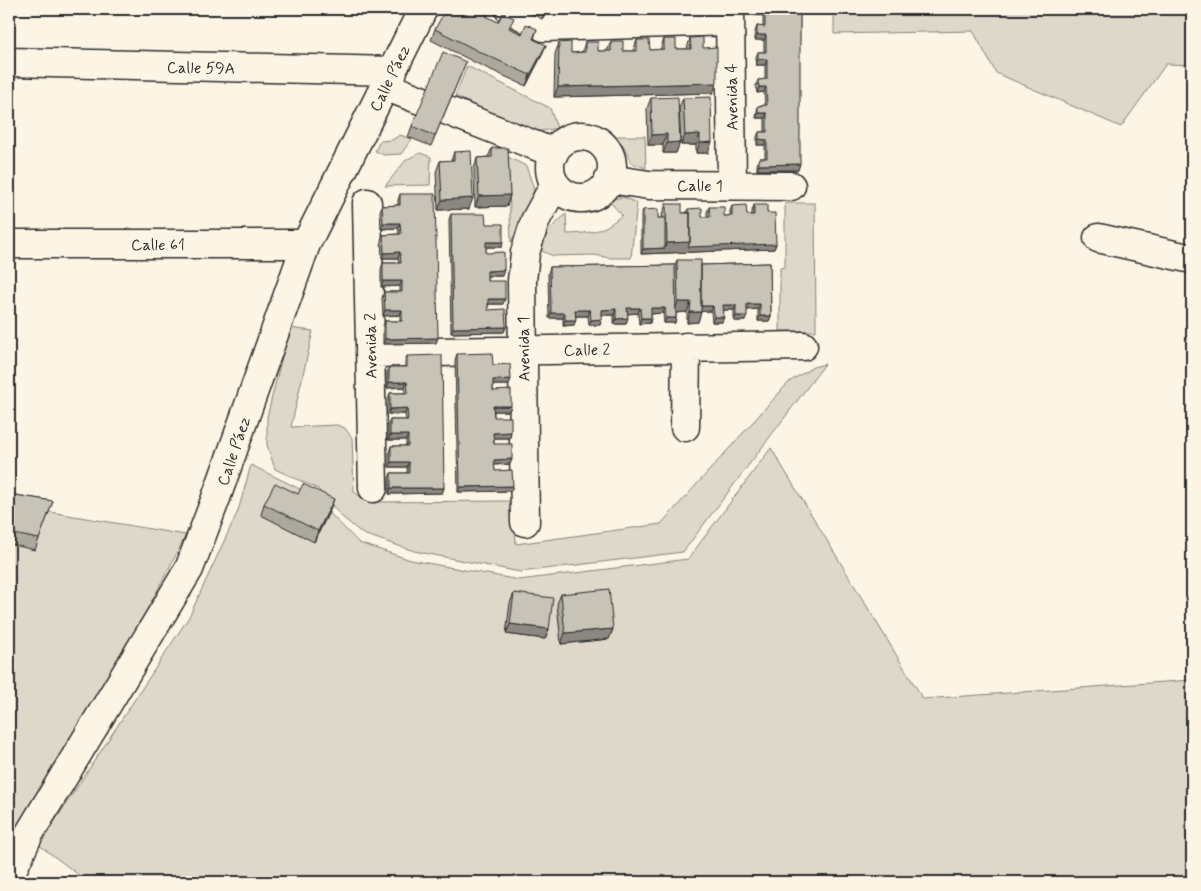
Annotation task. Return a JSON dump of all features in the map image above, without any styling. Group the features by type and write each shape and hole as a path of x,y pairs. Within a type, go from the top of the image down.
{"street":[{"name":"Calle Páez","path":"9,877 29,834 189,569 306,244 422,9"},
{"path":"509,9 544,26 730,15"},
{"name":"Avenida 4","path":"730,15 732,185"},
{"name":"Calle 59A","path":"9,62 389,79"},
{"path":"389,79 554,153"},
{"path":"576,136 586,136 595,139 603,144 612,161 610,179 597,194 579,198 570,196 555,184 551,163 554,153 567,139 576,136"},
{"name":"Calle 1","path":"610,179 649,185 791,186"},
{"name":"Avenida 1","path":"526,522 522,281 526,253 536,221 555,184"},
{"name":"Avenida 2","path":"367,203 373,488"},
{"path":"1098,238 1192,259"},
{"name":"Calle 61","path":"9,244 306,244"},
{"name":"Calle 2","path":"370,353 803,346"},
{"path":"685,428 686,347"}],"shaded area":[{"path":"834,9 1192,9 1192,65 1166,64 1121,127 996,73 973,31 834,34"},
{"path":"467,66 550,108 557,128 527,131 455,96"},
{"path":"400,135 412,139 401,154 384,155 375,151 380,141 392,140"},
{"path":"616,136 645,136 646,168 631,163"},
{"path":"420,153 431,157 430,185 385,186 406,160"},
{"path":"508,157 526,166 534,189 528,213 511,242"},
{"path":"623,197 637,203 631,258 610,258 595,255 553,256 540,250 549,230 566,214 567,234 597,230 609,225 622,215 608,200"},
{"path":"785,203 815,203 816,331 780,331 780,268 785,267"},
{"path":"289,328 313,331 291,427 337,425 345,428 352,438 354,492 368,502 513,501 516,544 661,524 789,382 813,367 825,364 683,552 520,572 414,551 363,534 341,516 318,489 275,469 267,445 267,417"},
{"path":"771,448 923,699 1192,680 1192,882 88,882 39,845 189,617 238,511 251,465 312,495 359,543 411,560 519,580 688,559"},
{"path":"9,505 186,535 117,669 9,864"}],"building":[{"path":"446,9 470,9 475,11 476,9 490,9 486,16 498,22 503,13 514,18 509,28 522,34 526,24 537,29 533,39 546,45 530,75 435,29"},
{"path":"765,9 800,9 800,164 759,165 759,158 767,158 767,140 759,139 759,132 767,132 767,113 758,113 758,106 767,105 766,87 759,87 758,80 767,79 767,59 758,59 758,52 766,52 766,35 757,35 757,26 765,27"},
{"path":"703,37 703,48 717,47 717,83 558,87 559,43 571,42 571,53 585,52 585,42 598,42 598,51 611,51 611,41 623,41 623,51 637,51 637,40 649,40 650,50 664,49 664,39 676,39 676,49 691,49 690,38"},
{"path":"443,52 466,62 435,136 412,126"},
{"path":"678,97 680,142 667,143 667,134 652,135 651,98"},
{"path":"711,97 712,142 700,143 700,134 685,135 683,98"},
{"path":"492,148 508,148 510,195 479,196 477,158 492,157"},
{"path":"471,151 473,198 442,200 440,161 454,160 454,152"},
{"path":"400,194 435,194 438,338 385,339 385,321 402,321 402,310 385,310 384,292 402,292 402,281 383,281 383,263 401,263 400,252 384,253 383,235 401,234 400,223 383,223 382,206 400,205"},
{"path":"666,204 682,204 682,213 690,213 690,242 667,243"},
{"path":"746,205 747,215 754,215 754,205 767,205 767,213 775,213 776,244 688,247 690,242 690,213 688,213 688,209 702,208 702,217 710,217 709,207 724,207 724,216 732,216 732,206"},
{"path":"658,209 658,218 665,218 665,248 643,249 643,210"},
{"path":"451,214 485,214 486,224 503,224 503,242 486,242 486,253 504,252 504,270 487,271 487,281 505,281 505,299 488,299 488,310 505,309 506,327 453,328"},
{"path":"677,260 701,260 701,312 690,312 691,302 678,302"},
{"path":"770,263 771,316 760,316 760,304 747,304 747,316 736,316 736,305 723,305 724,317 714,317 713,306 701,306 701,265"},
{"path":"675,265 676,318 666,318 665,308 651,308 651,318 641,318 640,308 627,308 628,318 616,319 616,309 602,310 602,319 591,320 590,310 575,310 576,320 565,320 565,313 551,313 550,267"},
{"path":"492,353 493,365 510,364 511,379 493,380 493,391 511,390 511,406 493,406 494,417 511,417 511,432 493,433 494,444 512,444 512,459 494,460 495,471 512,470 513,486 460,487 457,354"},
{"path":"442,355 444,488 391,488 391,473 409,473 409,462 391,462 391,446 408,446 408,435 390,435 390,420 408,420 407,408 390,409 390,393 408,393 407,382 389,382 389,367 407,367 407,356"},
{"path":"275,483 298,494 303,484 334,499 318,531 264,504"},
{"path":"9,494 53,501 39,539 9,533"},
{"path":"609,589 613,629 565,633 561,594"},
{"path":"514,593 553,598 549,629 510,624"}]}
